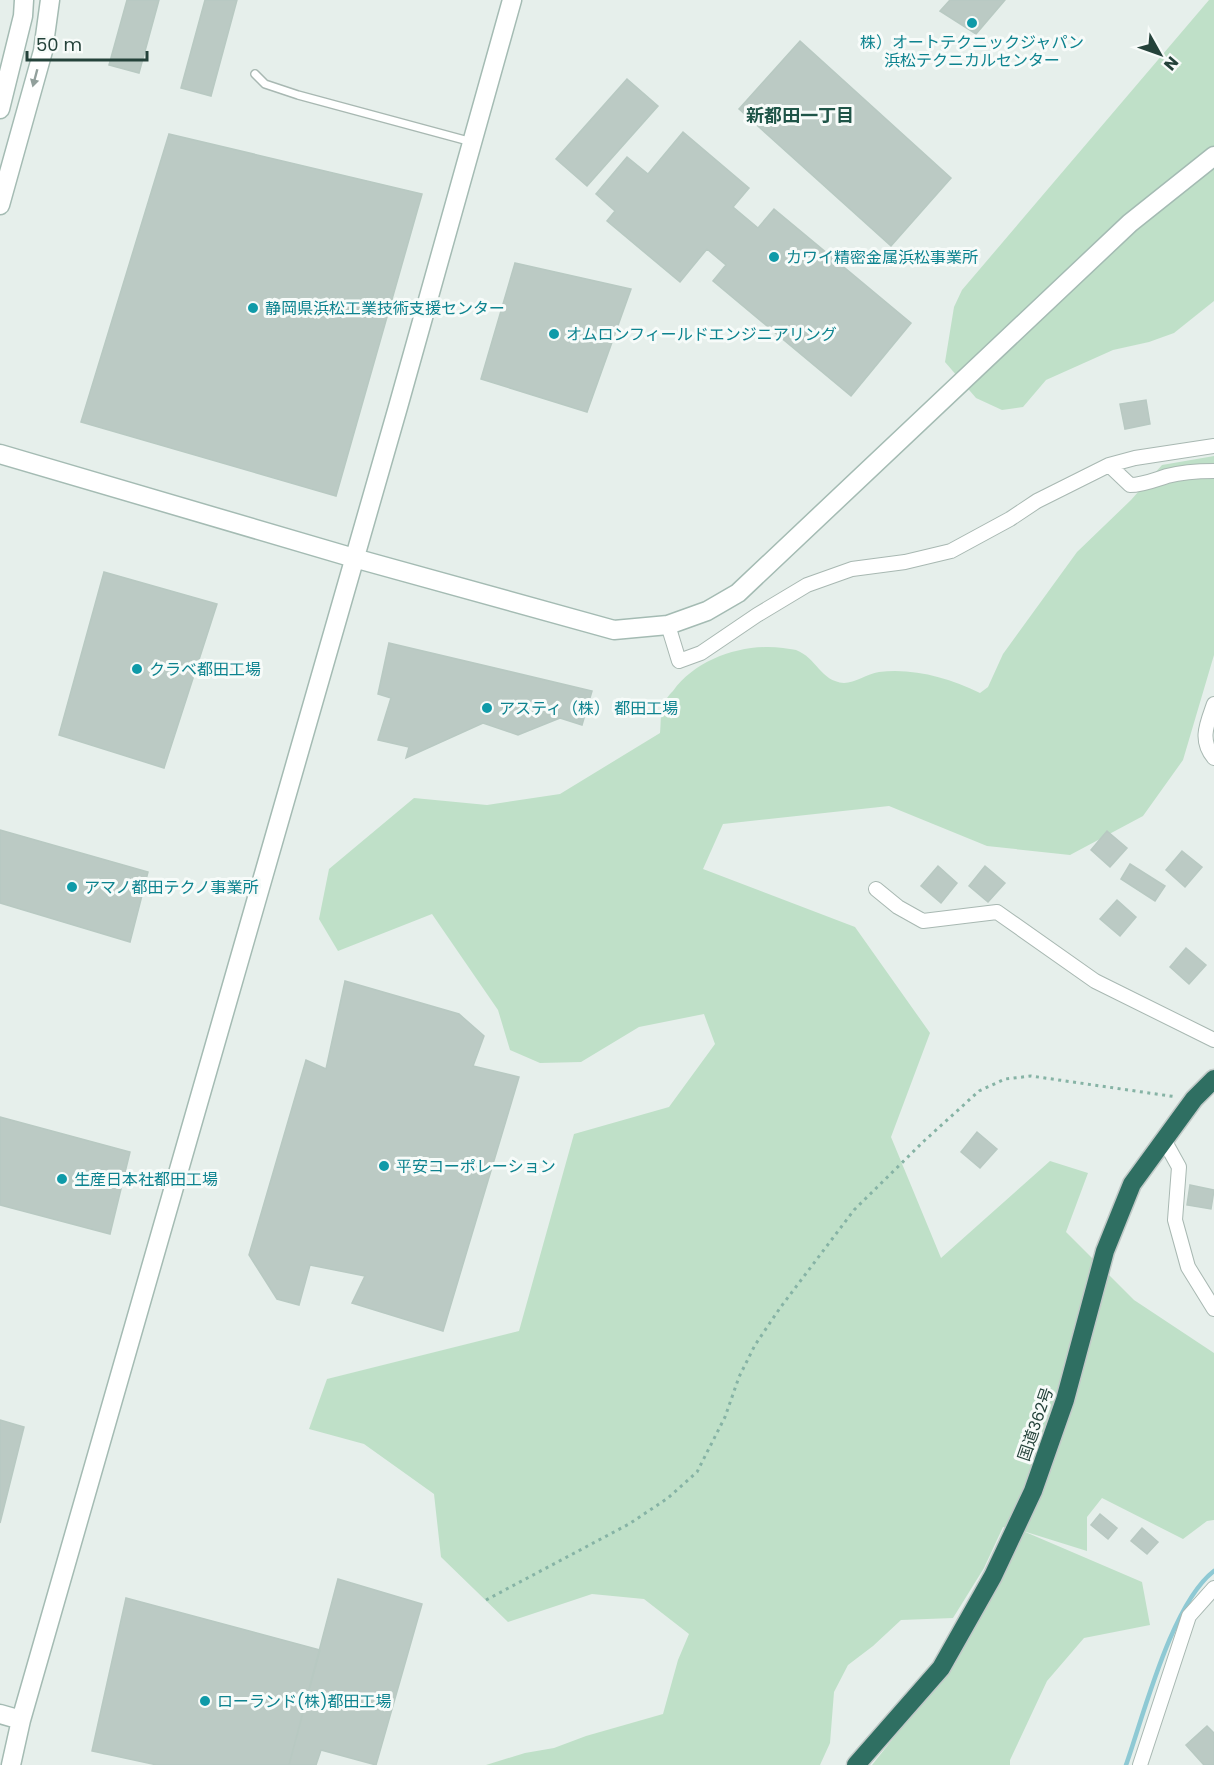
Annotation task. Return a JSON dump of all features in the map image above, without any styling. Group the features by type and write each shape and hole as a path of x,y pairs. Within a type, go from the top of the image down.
{"highway":[{"name":"国道362号","path":"856,1765 941,1668 993,1576 1033,1491 1065,1400 1105,1251 1132,1184 1194,1099 1214,1079"}],"street":[{"path":"0,109 24,0"},
{"path":"0,205 43,51 50,0"},
{"path":"11,1765 21,1720 398,407 512,0"},
{"path":"0,454 354,558 614,630 668,625 707,611 738,593 1130,223 1214,156"},
{"path":"668,625 678,661 701,653 807,585 852,569 905,562 951,551 1010,519 1037,501 1109,465 1135,458 1214,446"},
{"path":"1109,465 1130,485 1141,485 1168,476 1214,471"},
{"path":"1214,704 1204,740 1214,758"},
{"path":"876,889 898,907 923,921 997,912 1095,981 1214,1040"},
{"path":"1164,1140 1179,1167 1174,1220 1185,1258 1188,1267 1214,1309"},
{"path":"1140,1765 1189,1616 1214,1588"},
{"path":"0,1714 21,1720"}],"lane":[{"path":"255,74 265,84 276,88 472,142"}],"path":[{"path":"486,1600 630,1524 668,1498 697,1472 725,1417 755,1345 780,1308 854,1210 979,1091 1005,1080 1031,1076 1194,1099"}],"green space":[{"path":"1209,0 1214,0 1214,301 1174,333 1149,342 1113,350 1046,380 1023,407 1002,410 976,398 945,362 954,307 962,290"},
{"path":"1214,456 1214,655 1183,760 1143,816 1070,855 987,846 889,806 723,824 703,869 855,927 930,1033 891,1137 941,1258 1050,1161 1088,1173 1066,1232 1134,1300 1214,1353 1214,1520 1207,1521 1183,1539 1102,1498 1087,1517 1087,1551 1023,1531 1142,1582 1150,1625 1084,1638 1047,1681 1010,1760 1010,1765 872,1765 949,1668 1021,1530 1003,1527 984,1568 953,1618 901,1620 848,1665 834,1692 830,1743 820,1765 486,1765 525,1753 554,1748 586,1736 663,1714 678,1660 689,1634 644,1599 592,1594 508,1622 441,1557 434,1494 364,1444 309,1429 327,1379 519,1331 574,1134 669,1107 715,1044 704,1014 639,1027 581,1062 540,1063 510,1050 498,1010 432,914 338,951 319,919 329,869 414,798 487,805 560,794 660,733 661,712 668,696 683,679 722,655 753,648 783,648 796,650 803,654 829,678 844,683 879,672 905,671 931,675 980,693 988,687 1003,654 1077,552 1131,500 1162,465"}],"building":[{"path":"127,0 159,0 139,73 109,65"},
{"path":"205,0 237,0 211,96 181,88"},
{"name":"株）オートテクニックジャパン 浜松テクニカルセンター","path":"950,0 1005,0 976,34 940,11"},
{"path":"800,41 951,178 891,246 739,109"},
{"path":"627,79 658,106 587,186 556,159"},
{"name":"カワイ精密金属浜松事業所","path":"683,132 749,188 733,207 758,228 774,209 911,323 851,396 713,281 726,265 707,249 680,282 607,221 615,211 596,194 627,157 648,174"},
{"name":"静岡県浜松工業技術支援センター","path":"169,134 422,194 336,496 81,422"},
{"name":"オムロンフィールドエンジニアリング","path":"515,263 631,289 587,412 481,379"},
{"path":"1146,400 1150,424 1125,429 1120,404"},
{"name":"クラベ都田工場","path":"104,572 217,604 164,768 59,735"},
{"name":"アスティ（株） 都田工場","path":"389,643 592,691 582,725 560,718 518,735 483,723 406,758 409,747 378,740 391,698 378,694"},
{"name":"アマノ都田テクノ事業所","path":"0,830 148,872 130,942 0,903"},
{"path":"1107,831 1127,848 1110,867 1091,850"},
{"path":"1182,851 1202,867 1185,887 1166,870"},
{"path":"1130,864 1165,886 1155,901 1121,879"},
{"path":"938,866 957,883 941,903 921,886"},
{"path":"985,866 1005,883 988,902 969,886"},
{"path":"1117,900 1136,917 1120,936 1100,919"},
{"path":"1186,948 1206,965 1189,984 1170,967"},
{"name":"平安コーポレーション","path":"345,981 459,1014 484,1036 473,1066 519,1077 443,1331 352,1303 365,1276 310,1265 299,1305 277,1299 249,1255 306,1060 326,1069"},
{"name":"生産日本社都田工場","path":"0,1117 130,1152 110,1234 0,1205"},
{"path":"977,1132 997,1149 980,1168 961,1152"},
{"path":"1190,1185 1214,1190 1211,1209 1187,1205"},
{"path":"0,1420 24,1427 0,1523"},
{"path":"1100,1514 1117,1528 1108,1539 1091,1525"},
{"path":"1142,1528 1158,1542 1147,1554 1131,1541"},
{"path":"338,1579 422,1604 376,1765 321,1750 316,1765 289,1765"},
{"name":"ローランド(株)都田工場","path":"126,1598 320,1650 289,1765 157,1765 92,1751"},
{"path":"1207,1726 1214,1733 1214,1765 1204,1765 1186,1745"}],"waterway":[{"path":"1126,1765 1172,1633 1199,1586 1214,1571"}],"place":[{"name":"株）オートテクニックジャパン 浜松テクニカルセンター","path":"972,23"},
{"name":"カワイ精密金属浜松事業所","path":"774,257"},
{"name":"静岡県浜松工業技術支援センター","path":"253,308"},
{"name":"オムロンフィールドエンジニアリング","path":"554,334"},
{"name":"クラベ都田工場","path":"137,669"},
{"name":"アスティ（株） 都田工場","path":"487,708"},
{"name":"アマノ都田テクノ事業所","path":"72,887"},
{"name":"平安コーポレーション","path":"384,1166"},
{"name":"生産日本社都田工場","path":"62,1179"},
{"name":"ローランド(株)都田工場","path":"205,1701"}],"district":[{"name":"新都田一丁目","path":"800,116"}]}
